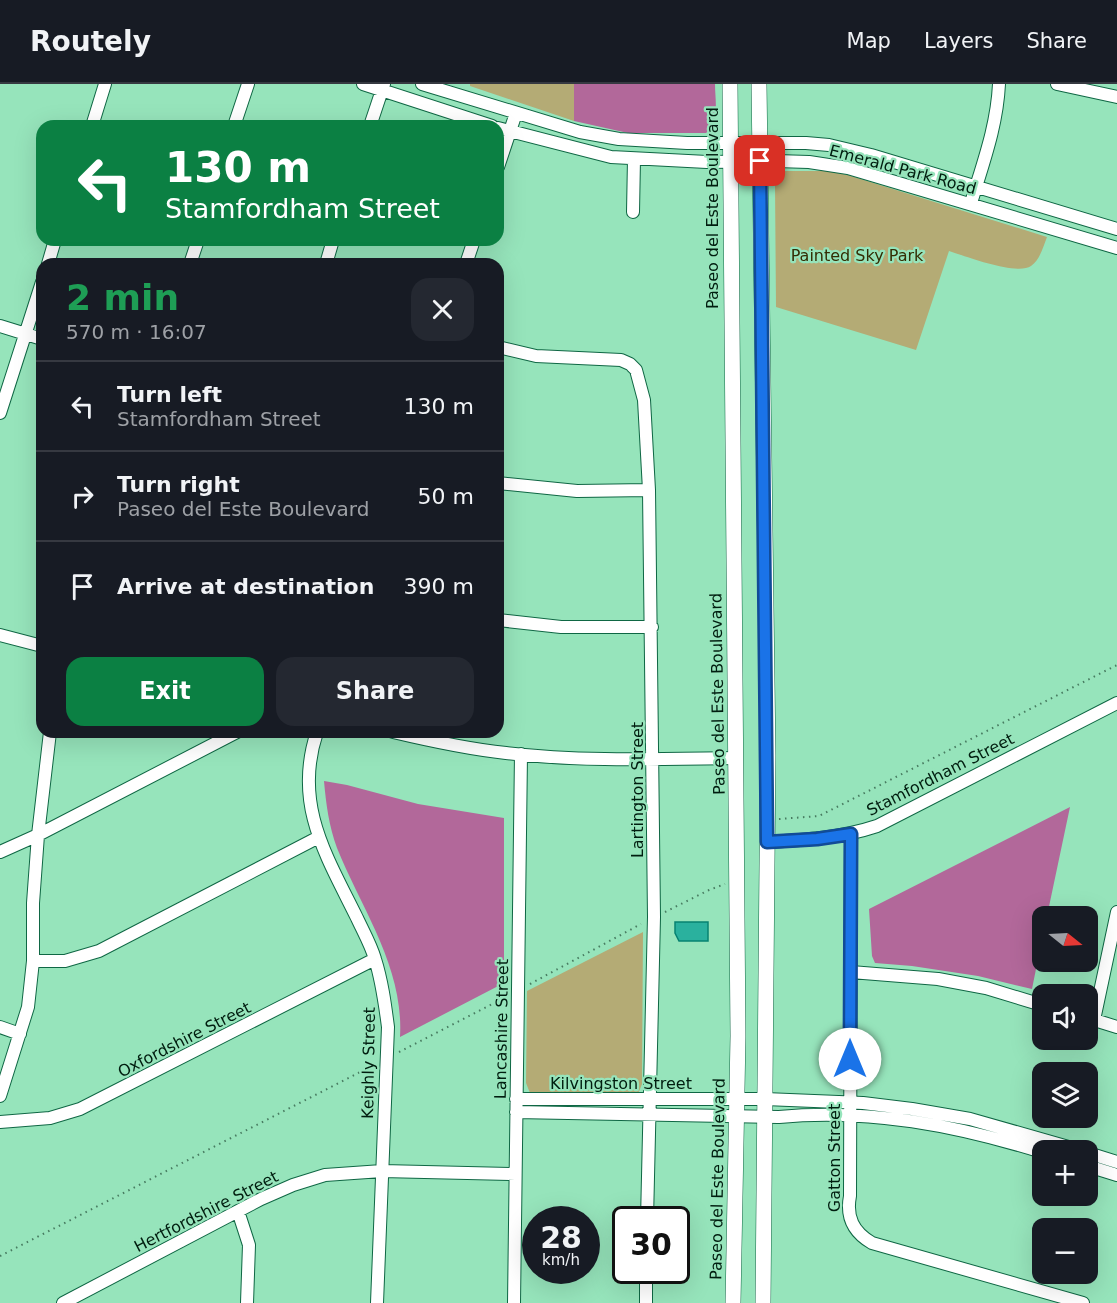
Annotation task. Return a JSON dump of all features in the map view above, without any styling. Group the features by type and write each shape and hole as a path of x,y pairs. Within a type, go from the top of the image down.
{"main road":[{"name":"Paseo del Este Boulevard","path":"730,84 736,758 736,1116 733,1303"},
{"path":"759,84 768,819 763,1303"}],"street":[{"path":"94,120 105,84"},
{"path":"236,120 248,84"},
{"path":"363,84 383,87 475,120"},
{"path":"422,84 580,132 619,139 730,143 806,142 829,145 871,155 1117,229"},
{"path":"971,203 993,131 999,84"},
{"path":"1057,84 1117,97"},
{"path":"372,120 383,87"},
{"path":"504,130 516,113"},
{"name":"Emerald Park Road","path":"504,130 611,157 730,162 809,162 848,168 1117,248"},
{"path":"633,212 634,159"},
{"path":"0,413 36,300"},
{"path":"0,326 36,337"},
{"name":"Lartington Street","path":"504,348 536,356 574,360 609,359 630,364 636,370 644,400 649,490 654,759 654,917 647,1206"},
{"path":"504,484 577,491 649,490"},
{"path":"504,621 561,627 652,627"},
{"path":"0,635 36,644"},
{"name":"Stamfordham Street","path":"767,842 817,839 851,834 877,826 1117,703"},
{"path":"0,1096 28,1007 33,961 33,903 38,835 49,738"},
{"path":"0,852 38,835 225,738"},
{"name":"Keighly Street","path":"316,738 311,761 309,801 319,837 375,959 385,996 388,1026 377,1303"},
{"path":"418,738 448,745 521,754 654,759 736,758"},
{"name":"Lancashire Street","path":"514,1303 521,754"},
{"name":"Gatton Street","path":"851,834 850,1196 848,1207 849,1218 854,1229 872,1243 1083,1303"},
{"path":"33,961 65,961 99,951 319,837"},
{"path":"1098,990 1117,912"},
{"name":"Oxfordshire Street","path":"0,1122 50,1118 80,1109 375,959"},
{"path":"851,972 938,979 986,988 1032,1002"},
{"path":"1098,1021 1117,1027"},
{"path":"0,1027 20,1034"},
{"name":"Kilvingston Street","path":"516,1106 649,1099 850,1102 970,1119 1044,1140"},
{"name":"Kilvingston Street","path":"516,1106 649,1114 765,1116 816,1113 850,1115 955,1129 1032,1149"},
{"path":"1098,1156 1117,1162"},
{"path":"1098,1169 1117,1175"},
{"name":"Hertfordshire Street","path":"63,1303 238,1211 293,1185 325,1175 382,1171 515,1174"},
{"path":"238,1211 249,1245 247,1303"},
{"path":"645,1303 646,1284"}],"path":[{"path":"768,819 819,816 1117,665"},
{"path":"0,1256 518,991 654,917 709,890 728,884"}],"green space":[{"path":"470,84 574,84 574,121 470,86"},
{"name":"Painted Sky Park","path":"785,171 827,171 848,175 1047,237 1037,260 1031,266 1024,268 1003,267 949,251 916,350 776,307 775,185"},
{"path":"643,932 642,1084 638,1094 530,1093 526,1083 527,991"}],"shaded area":[{"path":"574,84 715,84 715,117 706,133 628,133 574,121"},
{"path":"324,781 418,804 504,818 504,983 400,1037 399,1011 388,963 337,848 328,815"},
{"path":"1070,807 1049,906 1032,906 1032,972 1035,972 1032,989 978,976 875,963 872,956 869,909"}],"building":[{"path":"675,922 708,922 708,941 679,941 675,933"}],"route":[{"path":"760,161 768,755 767,842 851,834 850,1059"}]}
